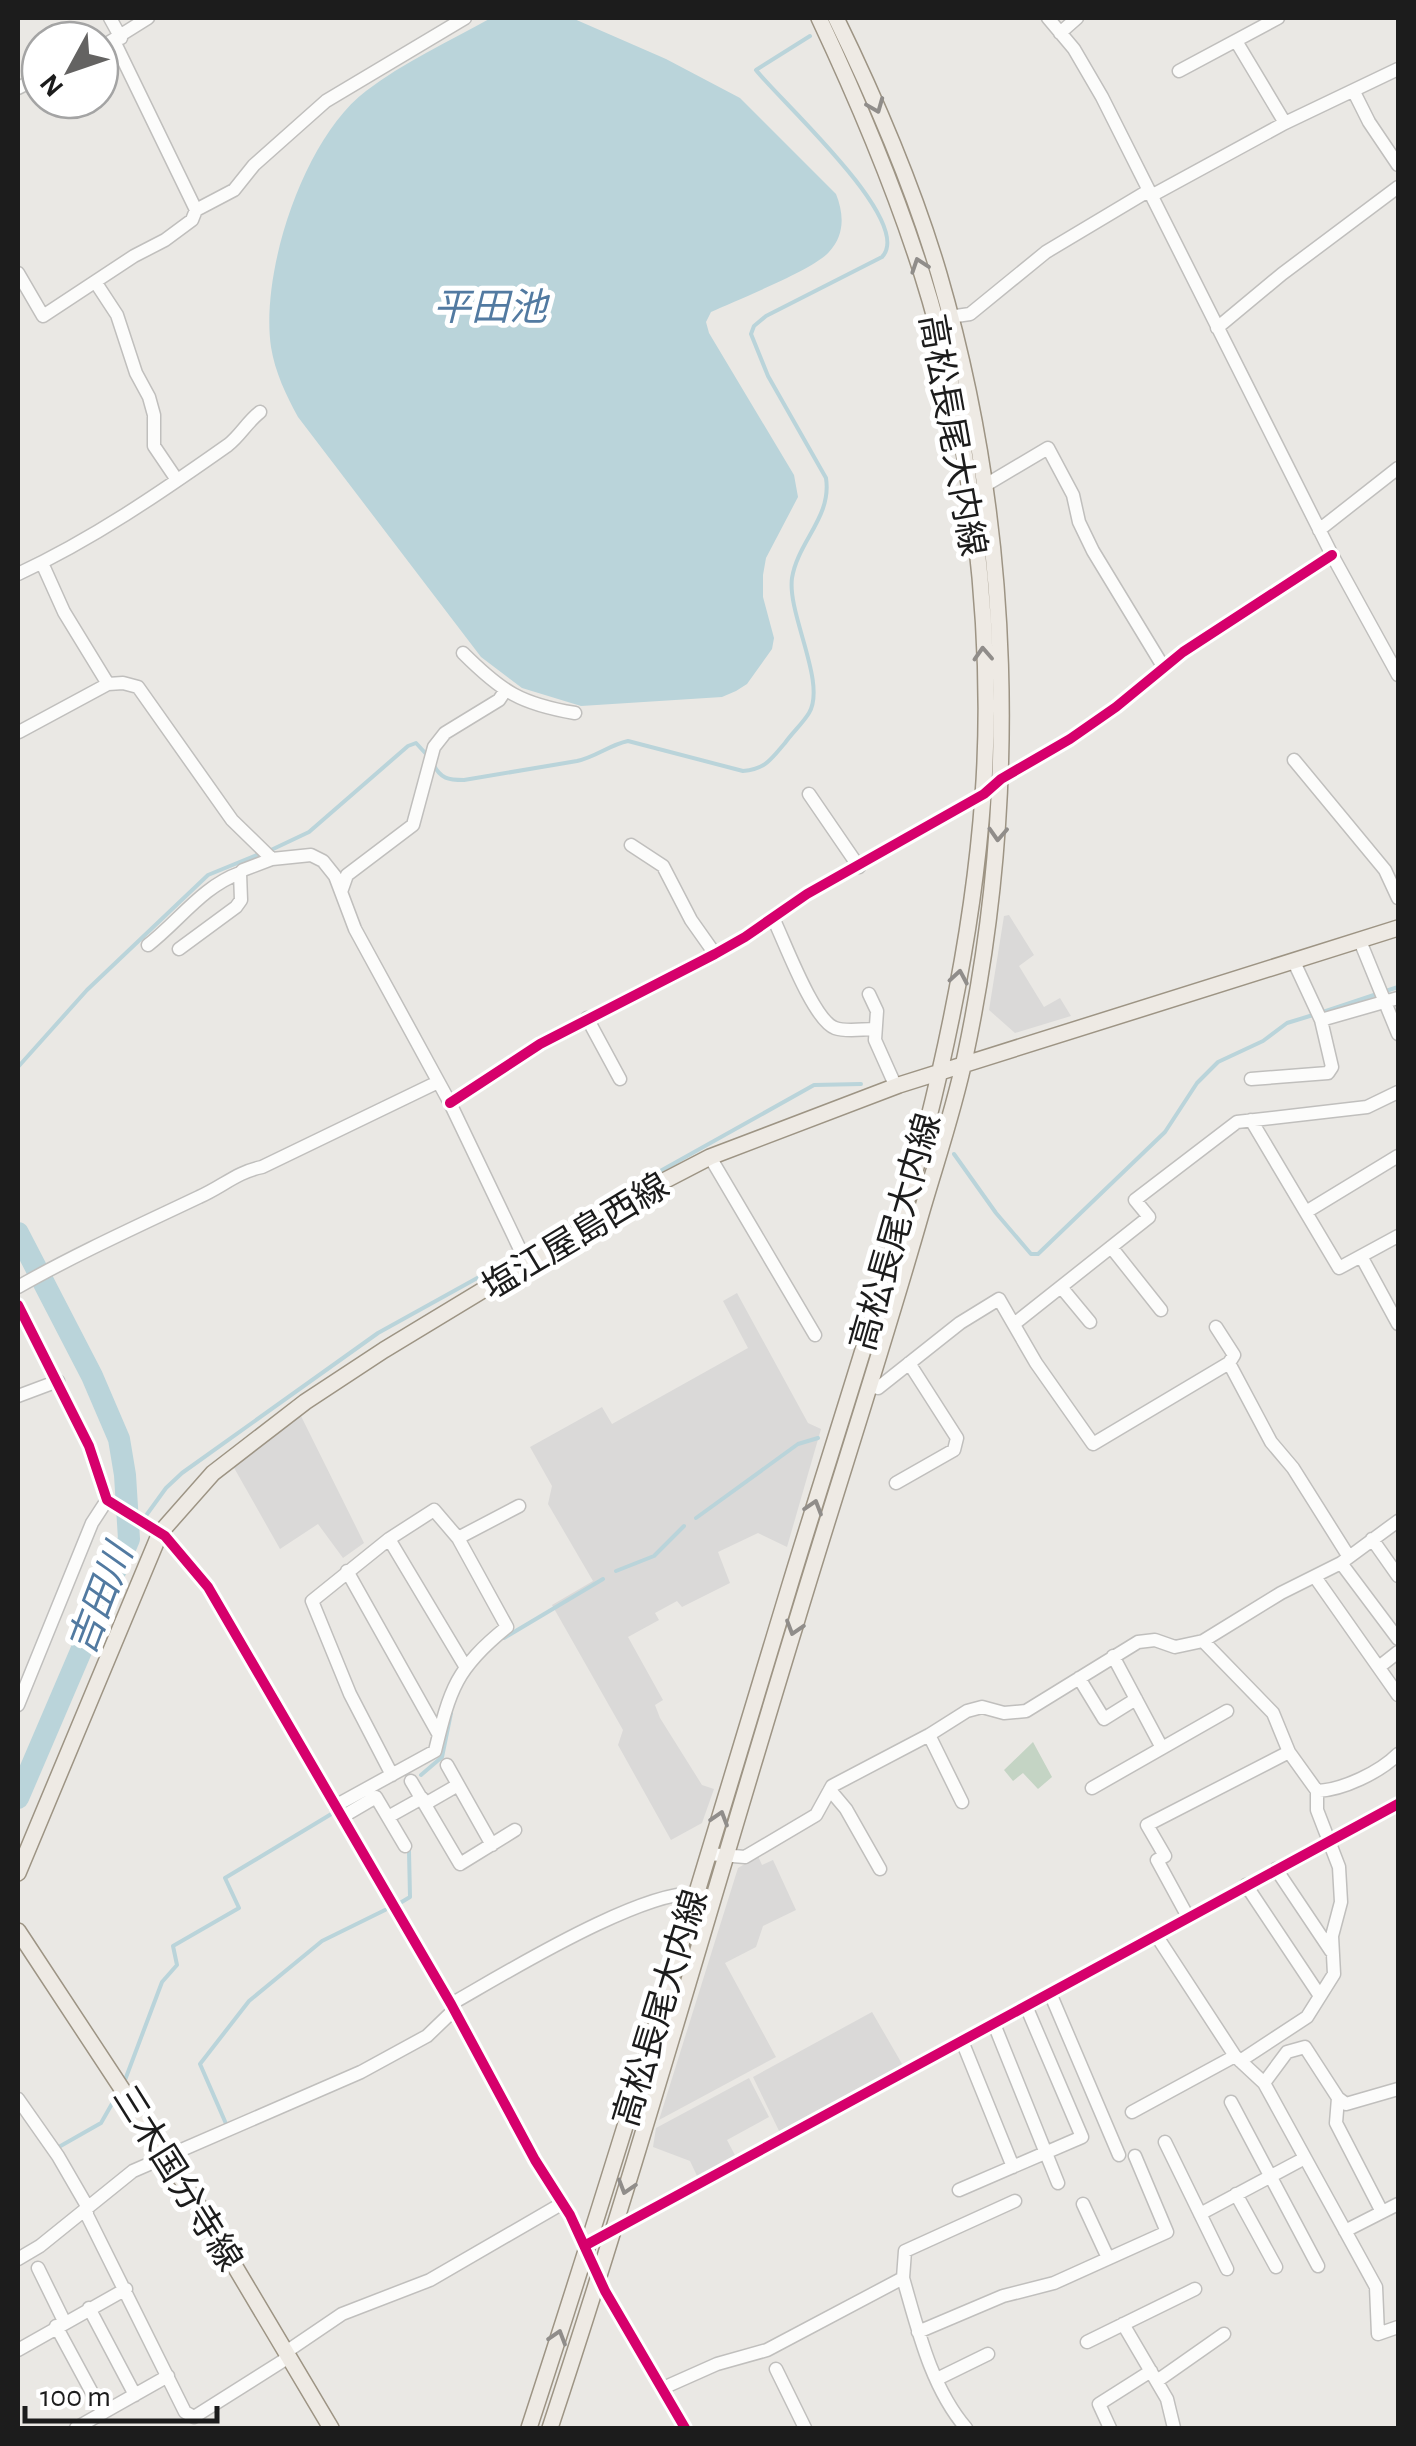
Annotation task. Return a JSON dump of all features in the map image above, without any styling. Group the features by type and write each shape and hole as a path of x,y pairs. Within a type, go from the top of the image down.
{"main road":[{"name":"高松長尾大内線","path":"550,2428 713,1897 717,1854 892,1250 940,1072 973,895 984,794 986,694 978,560 948,375 924,278 891,184 819,18"},
{"name":"高松長尾大内線","path":"528,2428 696,1892 717,1854 869,1384 964,1065 993,892 1002,694 995,560 984,486 938,272 865,78 836,18"},
{"name":"塩江屋島西線","path":"18,1873 156,1531 213,1474 287,1415 384,1350 710,1157 940,1072 1398,928"},
{"name":"三木国分寺線","path":"18,1931 166,2155 331,2428"}],"street":[{"path":"120,37 148,18"},
{"path":"18,274 43,316 165,240 192,220 196,210 234,190 254,165 326,101 465,18"},
{"path":"1048,18 1102,98 1332,556 1398,674"},
{"path":"1060,32 1076,18"},
{"path":"1179,71 1278,18"},
{"path":"1236,42 1285,123"},
{"path":"120,45 196,210"},
{"path":"950,317 970,314 1046,252 1149,193 1398,69"},
{"path":"1354,92 1398,165"},
{"path":"1216,328 1398,187"},
{"path":"96,283 117,315 148,397 154,416 154,446 177,480"},
{"path":"18,574 124,516 232,442 260,412"},
{"path":"984,486 1048,448 1073,495 1079,522 1093,551 1164,668"},
{"path":"1320,530 1398,468"},
{"path":"450,1103 540,1044 715,954 806,894 984,794 1001,779 1085,728 1236,616 1332,556"},
{"path":"42,563 64,612 108,684"},
{"path":"464,653 505,691 536,707 575,713"},
{"path":"18,732 108,684 138,687 232,820 268,855"},
{"path":"340,892 347,875 413,825 430,764 446,733 498,700 505,691"},
{"path":"1294,760 1385,870 1398,898"},
{"path":"809,794 859,867"},
{"path":"632,845 663,866 691,920 715,954"},
{"path":"148,945 222,879 240,874 268,855 323,860 336,876 355,929 450,1103 527,1264"},
{"path":"166,930 181,952 236,907 241,900 240,874"},
{"path":"774,918 816,1009 828,1025 838,1030 874,1028"},
{"path":"1360,940 1388,996 1398,1034"},
{"path":"1251,1079 1328,1073 1332,1067 1318,1015 1294,962"},
{"path":"869,994 877,1011 875,1040 896,1087"},
{"path":"1318,1015 1388,996"},
{"path":"587,1018 620,1078"},
{"path":"19,1287 206,1194 244,1170 262,1167 438,1082"},
{"path":"1014,1324 1149,1217 1136,1200 1237,1122 1367,1108 1398,1092"},
{"path":"1250,1120 1339,1268 1398,1236"},
{"path":"1306,1212 1398,1156"},
{"path":"710,1157 815,1335"},
{"path":"1111,1247 1161,1310"},
{"path":"1361,1256 1396,1315"},
{"path":"1061,1286 1090,1322"},
{"path":"869,1384 878,1388 999,1299 1036,1363 1093,1444 1228,1362 1234,1355 1216,1328"},
{"path":"18,1305 89,1446 110,1502 156,1531 191,1564 208,1587 452,2007 534,2160 564,2203 598,2279 685,2428"},
{"path":"1228,1362 1272,1442 1293,1468 1345,1560 1398,1638"},
{"path":"896,1483 954,1450 957,1438 910,1363"},
{"path":"18,1396 58,1381"},
{"path":"18,1705 92,1524 110,1502"},
{"path":"458,1538 519,1506"},
{"path":"339,1811 435,1751 453,1685 464,1666 507,1627 458,1538 434,1510 389,1539 312,1601 350,1694 392,1775"},
{"path":"717,1854 745,1857 816,1815 830,1790 968,1710 982,1707 1004,1713 1026,1712 1138,1642 1156,1640 1175,1647 1203,1641 1345,1560 1398,1521"},
{"path":"389,1539 464,1666"},
{"path":"1372,1540 1398,1576"},
{"path":"347,1571 439,1735"},
{"path":"1314,1576 1398,1695"},
{"path":"1132,2112 1238,2058 1307,2017 1334,1974 1332,1936 1341,1902 1339,1868 1316,1810 1317,1792 1289,1752 1273,1714 1203,1641"},
{"path":"18,1682 33,1651 40,1650"},
{"path":"1379,1667 1398,1652"},
{"path":"1113,1656 1162,1748"},
{"path":"1079,1678 1104,1718 1136,1699"},
{"path":"1092,1788 1226,1711"},
{"path":"929,1735 962,1802"},
{"path":"1188,1917 1156,1860 1165,1856 1147,1826 1289,1752"},
{"path":"1317,1792 1330,1791 1358,1778 1398,1754"},
{"path":"447,1766 492,1845"},
{"path":"412,1781 460,1864 515,1830"},
{"path":"388,1817 458,1785"},
{"path":"830,1790 846,1809 880,1870"},
{"path":"339,1811 376,1797 405,1846"},
{"path":"586,2245 1398,1804"},
{"path":"1276,1869 1333,1953"},
{"path":"1246,1885 1320,1996"},
{"path":"18,2258 40,2246 133,2171 362,2072 428,2036 452,2007 568,1937 668,1896 696,1892 713,1897"},
{"path":"1156,1935 1238,2058 1264,2083 1376,2287 1378,2334 1398,2328"},
{"path":"1050,1993 1119,2156"},
{"path":"959,2190 1082,2137 1026,2006"},
{"path":"994,2024 1058,2183"},
{"path":"962,2042 1013,2167"},
{"path":"1264,2083 1287,2052 1305,2047 1346,2104 1398,2089"},
{"path":"1338,2098 1336,2123 1382,2212"},
{"path":"18,2099 87,2206 87,2214 185,2412 197,2423 342,2314 420,2285 564,2203"},
{"path":"1230,2102 1318,2266"},
{"path":"1164,2142 1227,2269"},
{"path":"918,2332 1003,2296 1054,2282 1167,2232 1135,2156"},
{"path":"1200,2214 1305,2158"},
{"path":"1236,2194 1276,2267"},
{"path":"966,2428 954,2414 918,2332 903,2278 906,2251 1015,2200"},
{"path":"1083,2204 1108,2258"},
{"path":"1345,2231 1398,2204"},
{"path":"38,2268 103,2413"},
{"path":"663,2388 717,2364 767,2350 903,2278"},
{"path":"18,2350 126,2289"},
{"path":"1087,2342 1195,2289"},
{"path":"89,2308 135,2395"},
{"path":"1123,2324 1167,2398 1174,2428"},
{"path":"1110,2428 1099,2404 1224,2334"},
{"path":"937,2379 988,2354"},
{"path":"776,2369 805,2428"},
{"path":"76,2428 168,2376"}],"green space":[{"path":"1033,1742 1052,1777 1038,1789 1023,1773 1013,1781 1004,1770"}],"shaded area":[{"path":"1009,915 1034,955 1019,966 1044,1007 1060,998 1071,1016 1015,1033 989,1010 1004,916"},
{"path":"737,1293 808,1423 821,1429 787,1547 758,1533 718,1552 730,1583 682,1607 677,1601 655,1613 659,1620 628,1637 663,1700 655,1705 660,1718 702,1785 714,1789 702,1823 671,1840 618,1745 623,1730 552,1605 593,1581 548,1504 552,1486 530,1447 602,1407 612,1424 748,1348 723,1301"},
{"path":"300,1414 364,1543 343,1558 318,1524 280,1549 233,1466"},
{"path":"758,1856 762,1865 773,1860 796,1910 763,1926 756,1947 725,1963 776,2057 659,2120 738,1868"},
{"path":"872,2012 905,2069 781,2135 753,2077"},
{"path":"749,2078 769,2117 727,2140 737,2159 699,2180 690,2161 653,2147 656,2128"}],"water":[{"name":"平田池","path":"491,18 572,18 666,59 740,98 836,194 839,202 840,231 829,252 791,276 711,312 706,322 794,475 798,497 766,558 763,575 763,597 774,638 772,649 747,684 722,697 581,706 522,688 481,657 298,417 278,374 271,347 272,282 291,208 323,140 344,112 381,80"}],"waterway":[{"path":"433,764 446,778 464,780 577,761 628,741 743,771 767,762 809,713 813,684 795,610 792,578 824,505 826,478 768,376 751,334 766,316 882,257 887,240 880,217 863,190 756,70 810,36"},
{"path":"271,850 309,832 408,746 416,743 428,756"},
{"path":"18,1067 87,990 208,875 262,853"},
{"path":"1323,1012 1398,987"},
{"path":"954,1154 996,1213 1031,1254 1038,1254 1165,1132 1197,1083 1218,1062 1263,1041 1287,1023 1313,1015"},
{"path":"536,1246 814,1085 861,1084"},
{"name":"吉田川","path":"18,1233 92,1376 119,1439 129,1539 18,1798"},
{"path":"129,1539 166,1488 182,1473 378,1333 508,1261"},
{"path":"696,1518 798,1444 818,1438"},
{"path":"616,1571 654,1556 684,1526"},
{"path":"504,1638 603,1579"},
{"path":"421,1775 442,1757 451,1713"},
{"path":"125,2080 162,1982 177,1965 173,1946 239,1908 225,1878 333,1813"},
{"path":"400,1903 410,1897 409,1851"},
{"path":"227,2126 200,2064 249,2001 322,1941 385,1910"},
{"path":"57,2148 101,2123 117,2095"}],"cycle path":[{"path":"450,1103 540,1044 715,954 807,894 984,794 1001,779 1116,707 1183,652 1332,555"},
{"path":"18,1305 89,1446 107,1500 165,1536 208,1587 451,2004 535,2160 570,2215 605,2291 685,2428"},
{"path":"586,2245 1398,1804"}]}
